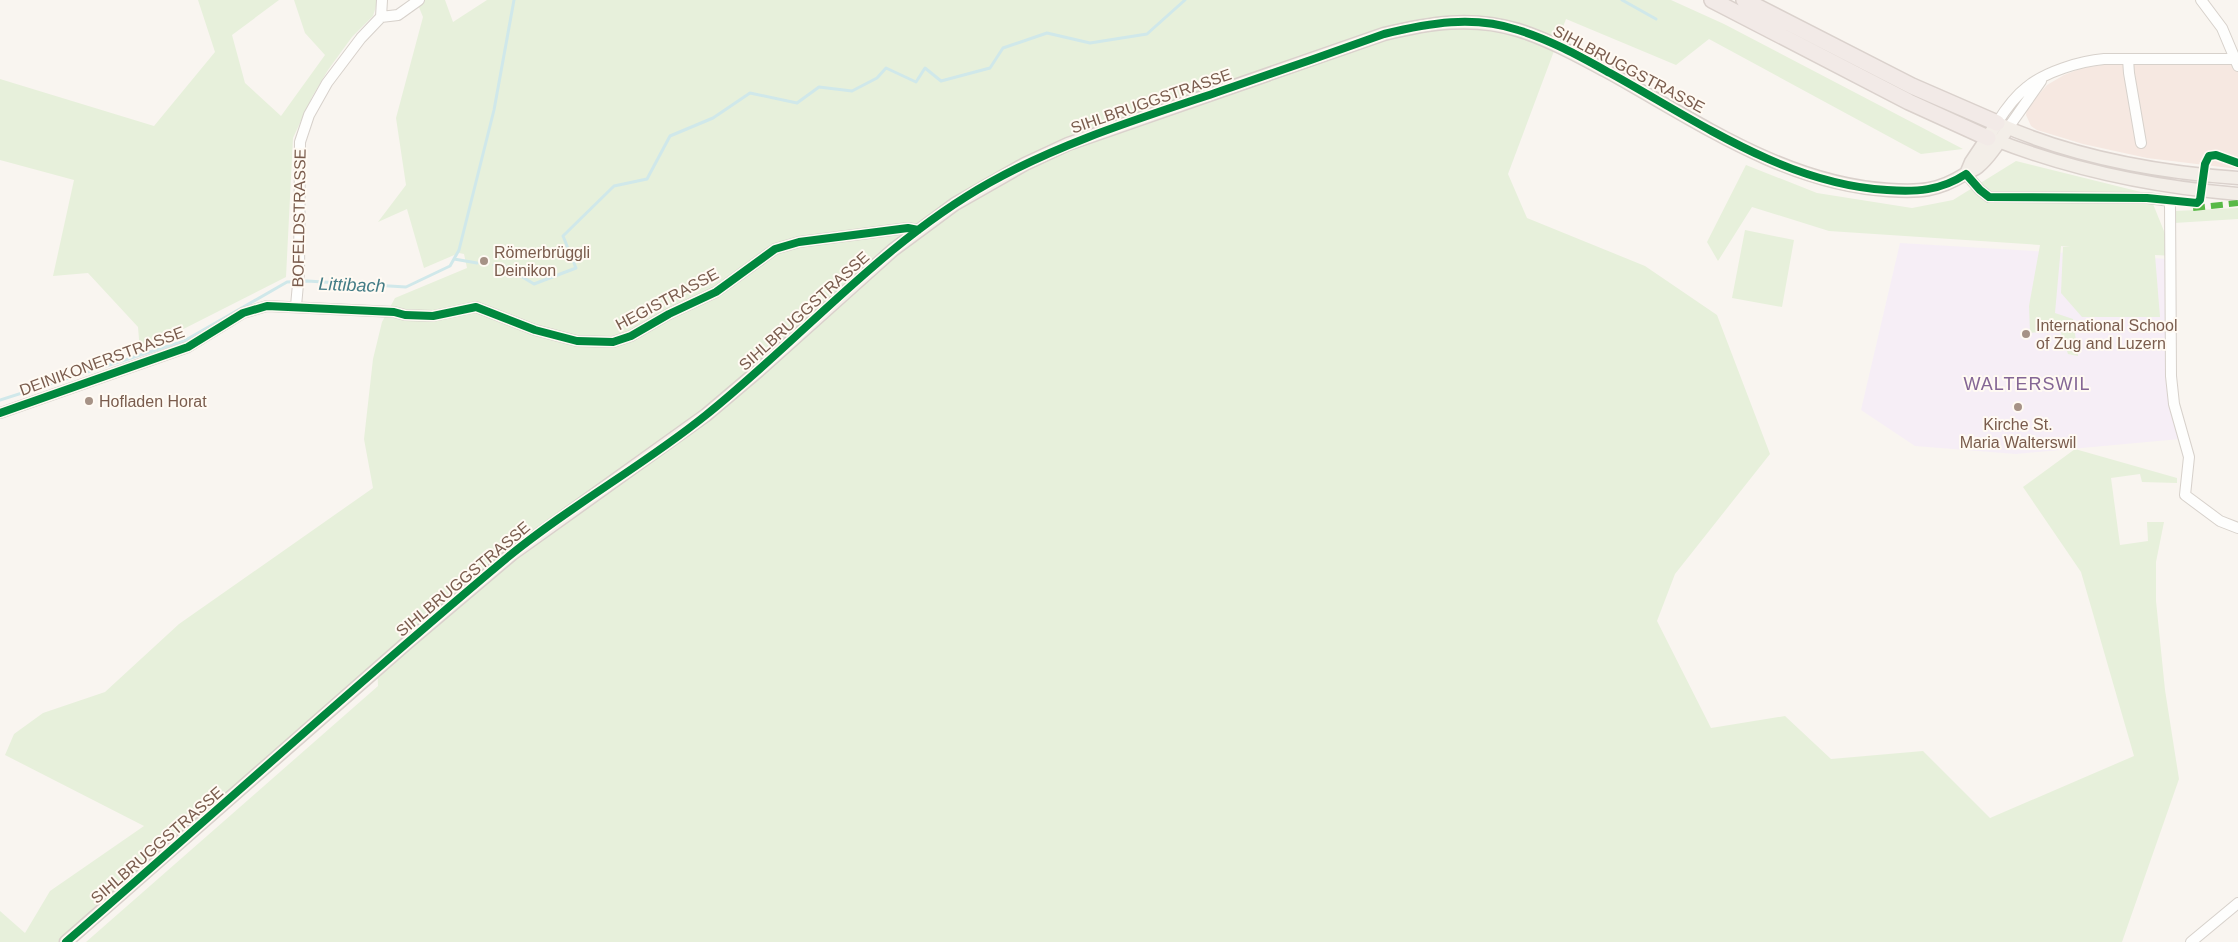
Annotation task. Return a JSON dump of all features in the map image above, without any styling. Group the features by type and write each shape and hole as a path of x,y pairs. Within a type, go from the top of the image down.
{"highway":[{"path":"1712,0 1909,102 1993,140"},
{"path":"1744,0 1912,86 2002,126"}],"main road":[{"name":"SIHLBRUGGSTRASSE","path":"66,942 408,642 512,554 706,415 918,230 985,185 1068,144 1384,34 1446,22 1470,21 1517,29 1540,38 1586,60 1761,156 1818,179 1873,189 1911,192 1945,186 1966,174"},
{"path":"1966,174 1971,162 1993,140 2002,126 2065,148 2114,161 2158,169 2238,178"},
{"path":"1993,140 2064,164 2110,175 2155,184 2238,194"}],"street":[{"path":"381,17 382,0"},
{"name":"BOFELDSTRASSE","path":"296,306 299,273 300,142 309,115 327,83 360,38 381,17 398,15 419,0"},
{"path":"2002,126 2018,95 2028,85 2064,67 2084,61 2128,59 2236,63 2222,28 2201,0"},
{"path":"2128,59 2141,143"},
{"path":"1966,174 1989,197 2147,198 2170,201 2172,376 2174,404 2189,457 2186,495 2220,521 2238,528"},
{"name":"HEGISTRASSE","path":"296,306 433,316 476,307 535,330 577,341 613,342 631,336 669,314 716,292 775,249 799,242 908,228 918,230"},
{"name":"DEINIKONERSTRASSE","path":"0,413 188,347 243,313 267,306 296,306"},
{"path":"2191,942 2238,903"}],"shaded area":[{"path":"2108,64 2238,65 2238,169 2147,158 2083,144 2037,130 2031,126 2026,115 2027,108 2047,85 2064,75 2082,68"},
{"name":"International School of Zug and Luzern","path":"1900,243 2168,259 2180,439 2016,454 1915,446 1861,410"}],"green space":[{"path":"198,0 279,0 232,35 245,83 281,116 325,55 305,33 294,0 378,0 373,16 352,37 328,70 312,97 293,138 286,277 140,351 138,327 88,273 53,276 74,180 0,160 0,79 154,126 215,52"},
{"path":"416,0 445,0 453,22 487,0 1671,0 1724,24 1963,149 1921,154 1709,39 1676,65 1566,19 1508,174 1527,218 1645,266 1717,315 1770,454 1675,574 1657,621 1711,728 1785,716 1831,759 1923,751 1990,818 2134,756 2081,572 2023,487 2075,449 2177,478 2177,483 2142,482 2140,474 2111,478 2120,545 2148,541 2147,522 2164,522 2156,562 2156,601 2165,690 2179,779 2122,942 86,942 378,686 377,662 61,942 0,942 0,911 25,933 50,891 144,826 5,755 14,734 43,713 105,692 179,624 373,488 364,439 373,359 382,322 395,298 467,268 464,254 459,253 424,268 407,209 378,222 406,185 396,118 423,17"},
{"path":"2016,161 2149,194 2174,256 2155,255 2160,317 2082,317 2061,293 2063,247 2070,247 2061,246 2055,313 2073,319 2078,356 2068,354 2060,330 2030,333 2029,306 2040,245 1829,231 1752,207 1718,261 1707,242 1746,165 1817,193 1912,208 1953,200"},
{"path":"2238,208 2238,219 2174,223 2175,211"},
{"path":"1745,230 1794,240 1782,307 1732,298"}],"waterway":[{"name":"Littibach","path":"0,400 184,341 287,282 307,281 406,287 450,266 459,250 494,110 514,0"},
{"path":"494,265 506,267 534,284 576,268 563,236 614,186 647,179 670,136 713,118 750,93 797,103 819,87 852,91 877,78 886,68 916,82 925,68 941,81 990,68 1003,48 1047,33 1090,43 1147,34 1185,0"},
{"path":"1622,0 1656,19"},
{"path":"454,259 477,263"}],"marked path":[{"path":"2193,208 2238,203"}],"cycle path":[{"path":"66,942 396,652 508,557 557,520 682,434 706,415 741,386 877,263 913,234 950,207 989,183 1043,156 1128,122 1384,34 1434,24 1468,22 1501,25 1542,39 1588,61 1709,130 1743,147 1777,163 1813,176 1849,185 1908,191 1937,187 1966,174 1989,197 2147,198 2197,203 2200,200 2205,164 2209,156 2216,155 2238,163"},
{"path":"0,413 188,347 243,313 267,306 394,312 405,315 433,316 476,307 535,330 577,341 613,342 631,336 669,314 716,292 775,249 799,242 908,228 918,230"}],"place":[{"name":"Römerbrüggli Deinikon","path":"484,261"},
{"name":"International School of Zug and Luzern","path":"2026,334"},
{"name":"Hofladen Horat","path":"89,401"},
{"name":"Kirche St. Maria Walterswil","path":"2018,407"}],"district":[{"name":"WALTERSWIL","path":"2027,384"}]}
